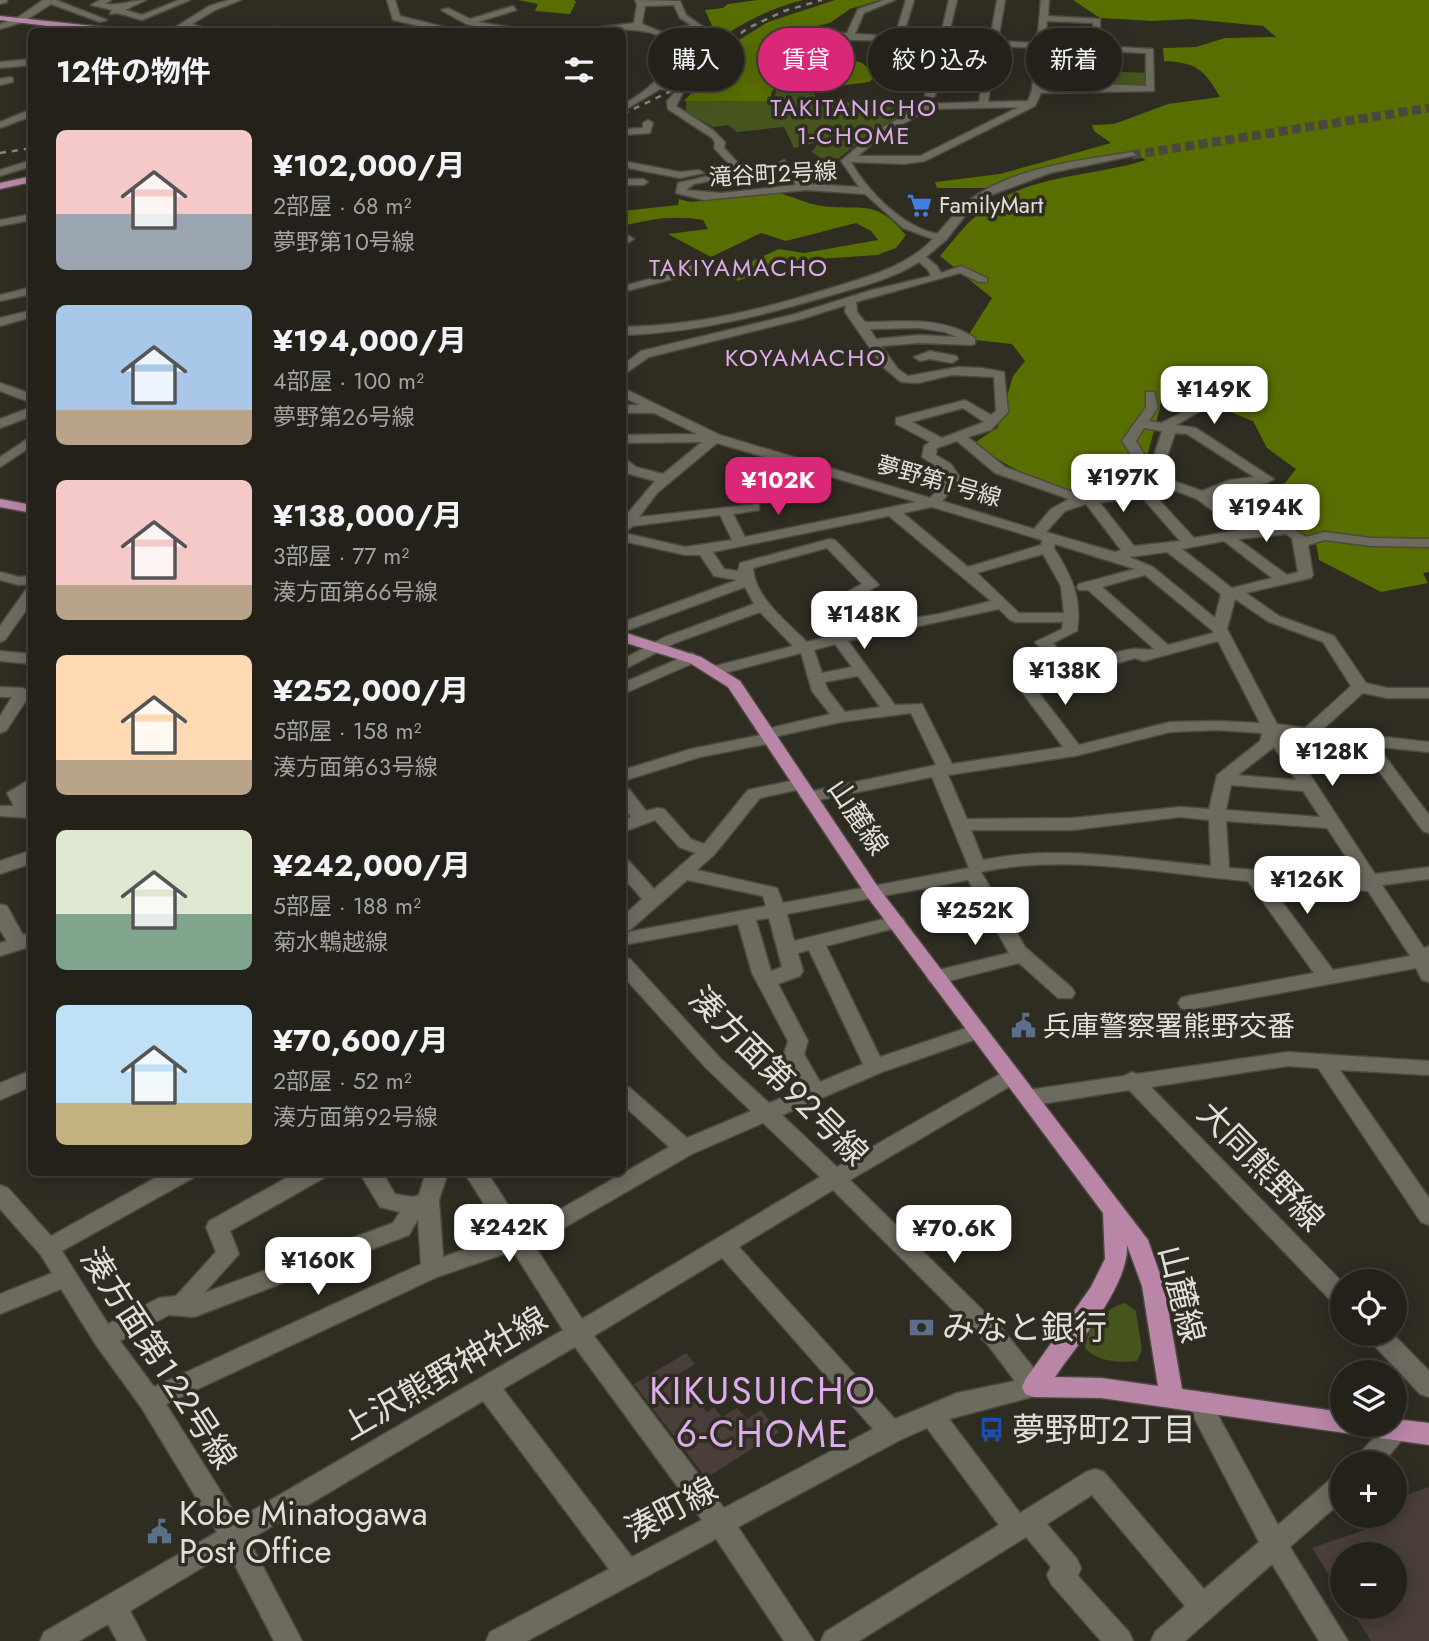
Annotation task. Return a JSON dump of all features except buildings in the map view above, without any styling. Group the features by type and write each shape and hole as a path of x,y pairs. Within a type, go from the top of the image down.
{"main road":[{"path":"0,18 87,28"},
{"path":"0,186 28,180"},
{"path":"0,503 28,508"},
{"name":"山麓線","path":"626,638 692,658 717,670 734,684 872,891 1140,1246 1153,1286 1172,1399"},
{"name":"山麓線","path":"1034,1387 1100,1293 1116,1259 1114,1211"},
{"path":"1034,1387 1101,1388 1330,1421"},
{"path":"1407,1431 1429,1434"}],"street":[{"path":"0,27 20,20 50,0 100,19 142,0"},
{"path":"107,0 95,5 119,9 142,18 186,0"},
{"path":"181,28 212,8 237,0"},
{"path":"391,0 396,18 442,28"},
{"path":"854,28 861,11 891,0"},
{"path":"902,28 910,0"},
{"path":"947,28 953,0"},
{"path":"996,28 1001,0"},
{"path":"1042,28 1045,0"},
{"path":"638,25 640,2 677,3 683,16 698,26 690,28"},
{"path":"469,22 513,8"},
{"path":"445,10 469,22 494,28"},
{"path":"1043,18 1097,21 1096,28"},
{"path":"514,19 529,28"},
{"path":"597,27 638,25 648,29"},
{"path":"1122,49 1150,51 1151,89 1122,88"},
{"path":"0,65 28,62"},
{"path":"626,107 655,91"},
{"name":"滝谷町２号線","path":"681,91 672,101 671,107 681,116 713,132 720,142 719,148 737,167 725,175 691,180 681,185 680,191 687,196 803,187 867,191"},
{"path":"929,106 931,91"},
{"path":"983,105 985,91"},
{"path":"849,158 904,161 922,159 1032,104 1037,91"},
{"path":"942,238 915,230 867,191 852,174 846,161 879,133 929,106 1032,104"},
{"path":"0,125 28,114"},
{"path":"626,132 647,131 648,123"},
{"path":"626,331 680,328 730,321 869,280 919,257 942,238 972,204 1005,186 1044,173 1132,155"},
{"path":"784,163 803,187"},
{"path":"0,173 28,164"},
{"path":"626,165 680,175 736,170"},
{"path":"626,182 642,182"},
{"path":"0,223 28,217"},
{"path":"919,257 933,268 937,278"},
{"path":"626,288 676,275 703,262"},
{"path":"626,369 645,354 798,317 961,269 983,280"},
{"path":"0,298 28,291"},
{"path":"849,301 852,304 851,312 863,326 865,334 895,373 905,380 920,379 942,372 985,370"},
{"path":"0,312 28,308"},
{"path":"0,322 28,308"},
{"path":"909,326 918,315 954,320"},
{"path":"863,326 935,327 965,336 971,341 919,339 874,344"},
{"path":"952,359 958,342"},
{"path":"626,538 685,551 704,550 932,503 951,484 952,476 946,467 929,457 931,446 993,422 1002,412 1000,375 952,359 930,355 920,357"},
{"path":"0,387 28,398"},
{"path":"626,394 715,439 652,489 626,525"},
{"path":"1150,395 1152,407 1129,440 1151,475 1202,496 1251,532"},
{"path":"966,572 1045,539 1056,512 1085,500 1128,496 1144,491 1156,469 1169,430 1166,425 1194,412 1185,404 1168,397"},
{"path":"942,443 901,421 965,404 993,422"},
{"path":"626,409 656,409"},
{"path":"0,424 28,413"},
{"path":"1142,424 1191,431 1267,479 1235,483 1202,496"},
{"path":"960,437 1000,470 1085,500 1123,554 1251,532 1289,530 1300,539 1306,575 1231,593"},
{"name":"夢野第１号線","path":"626,439 715,439 1045,539 1123,554 1148,570 1219,632"},
{"path":"0,463 28,443"},
{"path":"626,464 631,470 665,479"},
{"path":"1144,491 1190,543"},
{"path":"626,525 754,508"},
{"path":"725,511 741,542"},
{"path":"892,511 920,538 1003,603 1015,617 1072,618"},
{"path":"1226,536 1285,581"},
{"path":"1300,539 1325,536 1372,542 1429,543"},
{"path":"1045,539 1072,590 1072,618 1069,631 1042,642 1066,667"},
{"path":"841,717 821,691 808,652 763,606 747,579 745,566 830,542 872,585 854,592 885,627"},
{"path":"1170,547 1231,593 1275,619 1329,639 1360,687 1387,693 1429,692"},
{"path":"704,550 719,573 747,579"},
{"path":"1072,590 1148,570"},
{"path":"0,576 28,580"},
{"path":"626,626 747,579"},
{"path":"1091,585 1166,650"},
{"path":"1231,593 1219,632 1271,728 1331,823 1370,884 1424,955 1429,975"},
{"path":"0,637 28,597"},
{"path":"717,670 838,638 885,627 939,619 1003,603"},
{"path":"626,664 670,640 763,606"},
{"path":"1074,751 1030,692 1032,682 1066,667 1085,668 1135,653 1144,656 1219,632"},
{"path":"838,638 891,710"},
{"path":"0,656 28,659"},
{"path":"626,688 692,658"},
{"path":"817,679 862,670"},
{"path":"1310,733 1360,687"},
{"path":"0,692 23,694 0,728"},
{"path":"626,775 697,753 841,717 916,707 942,770 975,870 996,919 1022,956 1065,993"},
{"path":"626,923 708,851 754,794 804,790 1074,751 1133,734 1184,726 1271,728 1366,742 1429,747"},
{"path":"1220,873 1217,813 1223,779 1268,743 1271,728"},
{"path":"1366,742 1429,827"},
{"path":"1223,779 1308,786"},
{"path":"28,786 16,793 28,813"},
{"path":"626,797 642,819"},
{"path":"0,811 28,813"},
{"path":"960,825 1073,824 1180,812 1331,823"},
{"path":"626,825 657,813 685,843 708,851"},
{"path":"626,938 975,870 1005,861 1060,857 1370,884 1378,879 1429,873"},
{"path":"0,868 28,858"},
{"path":"626,868 653,900"},
{"path":"684,873 771,892 793,971 780,974 767,982"},
{"path":"1254,876 1328,978"},
{"path":"0,910 10,932 25,941"},
{"path":"745,915 767,982 797,1041 794,1054 815,1092"},
{"path":"788,949 896,922"},
{"path":"0,950 25,941"},
{"path":"816,943 875,1067"},
{"path":"1188,1003 1414,962 1424,955"},
{"path":"937,977 1022,956"},
{"name":"湊方面第９２号線","path":"626,967 712,1063 835,1178 996,1338 1034,1387"},
{"path":"626,1174 875,1067 978,1031"},
{"path":"1028,1098 1132,1080 1287,1059 1429,1068"},
{"path":"1324,1062 1429,1216"},
{"name":"上沢熊野神社線","path":"54,1641 1012,1076"},
{"path":"0,1092 28,1079"},
{"name":"大同熊野線","path":"1132,1080 1330,1285"},
{"path":"626,1097 684,1148"},
{"path":"47,1248 178,1176"},
{"path":"182,1306 190,1293 228,1254 217,1227 309,1176"},
{"path":"372,1176 387,1201 422,1203"},
{"path":"104,1338 167,1305 194,1307 401,1229 422,1203 435,1176"},
{"path":"478,1176 578,1333 720,1523 800,1641"},
{"path":"150,1400 433,1269 448,1266 511,1240 531,1237 616,1178"},
{"name":"湊方面第１２２号線","path":"0,1195 47,1248 104,1338 150,1400 233,1535 288,1641"},
{"path":"422,1203 433,1269"},
{"path":"724,1245 891,1432"},
{"path":"0,1304 65,1278"},
{"path":"1390,1346 1429,1387"},
{"path":"487,1387 627,1572"},
{"name":"湊町線","path":"500,1641 891,1432 957,1405 1034,1387"},
{"path":"1199,1404 1275,1546 1334,1641"},
{"path":"932,1415 1023,1525 1068,1568 1060,1575 1119,1641"},
{"path":"1378,1451 1391,1437"},
{"path":"835,1641 1095,1480 1203,1608"},
{"path":"1165,1641 1330,1496"},
{"path":"113,1606 132,1641"}],"green space":[{"path":"518,0 576,2 570,14 535,11 538,4"},
{"path":"758,0 803,0 771,11 737,28 713,28 705,10 723,8 728,4"},
{"path":"835,0 880,0 850,9 830,23 808,28 758,28 768,22"},
{"path":"1073,0 1429,0 1429,572 1423,573 1428,583 1381,592 1319,560 1315,538 1270,522 1230,495 1284,484 1296,469 1267,448 1253,421 1202,401 1161,391 1160,408 1140,483 1119,492 1075,492 1054,486 1032,478 973,444 998,427 1013,376 1025,361 1012,344 966,339 992,298 940,256 975,217 1019,190 1060,178 1146,160 1131,152 1083,160 991,188 937,188 935,182 1000,174 1111,143 1094,131 1092,125 1114,124 1168,104 1220,97 1209,79 1198,69 1184,63 1164,61 1163,48 1196,47 1225,38 1276,37 1263,26 1191,19 1153,21 1100,18"},
{"path":"758,28 758,91 772,91 770,101 684,101 693,91 744,91 744,37"},
{"path":"854,60 868,68 868,82 854,84"},
{"path":"1122,72 1148,73 1149,87 1122,85"},
{"path":"776,91 813,91 816,98 912,110 872,132 838,159 821,158 812,152 819,142 794,148 784,127 737,132 728,125 713,127 686,112 686,101 774,99"},
{"path":"779,193 822,206 868,208 886,216 906,235 896,248 877,255 789,261 738,281 731,277 750,262 779,249 804,253 878,240 871,231 856,223 786,241 761,233 711,257 668,234 708,229 703,220 663,218 626,225 626,211 678,205 679,199 690,202"},
{"path":"1125,1303 1136,1311 1142,1350 1137,1361 1109,1360 1090,1353 1085,1348 1089,1333 1111,1309"}],"tunnel":[{"path":"1132,155 1429,108"}],"railway":[{"path":"626,113 671,91 720,48 748,28 784,11 822,0"},
{"path":"0,153 28,149"}],"place":[{"name":"FamilyMart","path":"919,205"},
{"name":"兵庫警察署熊野交番","path":"1023,1026"},
{"name":"みなと銀行","path":"922,1327"},
{"name":"夢野町2丁目","path":"992,1429"},
{"name":"Kobe Minatogawa Post Office","path":"159,1532"}],"district":[{"name":"TAKITANICHO 1-CHOME","path":"854,121"},
{"name":"TAKIYAMACHO","path":"739,267"},
{"name":"KOYAMACHO","path":"806,357"},
{"name":"KIKUSUICHO 6-CHOME","path":"763,1412"}]}
